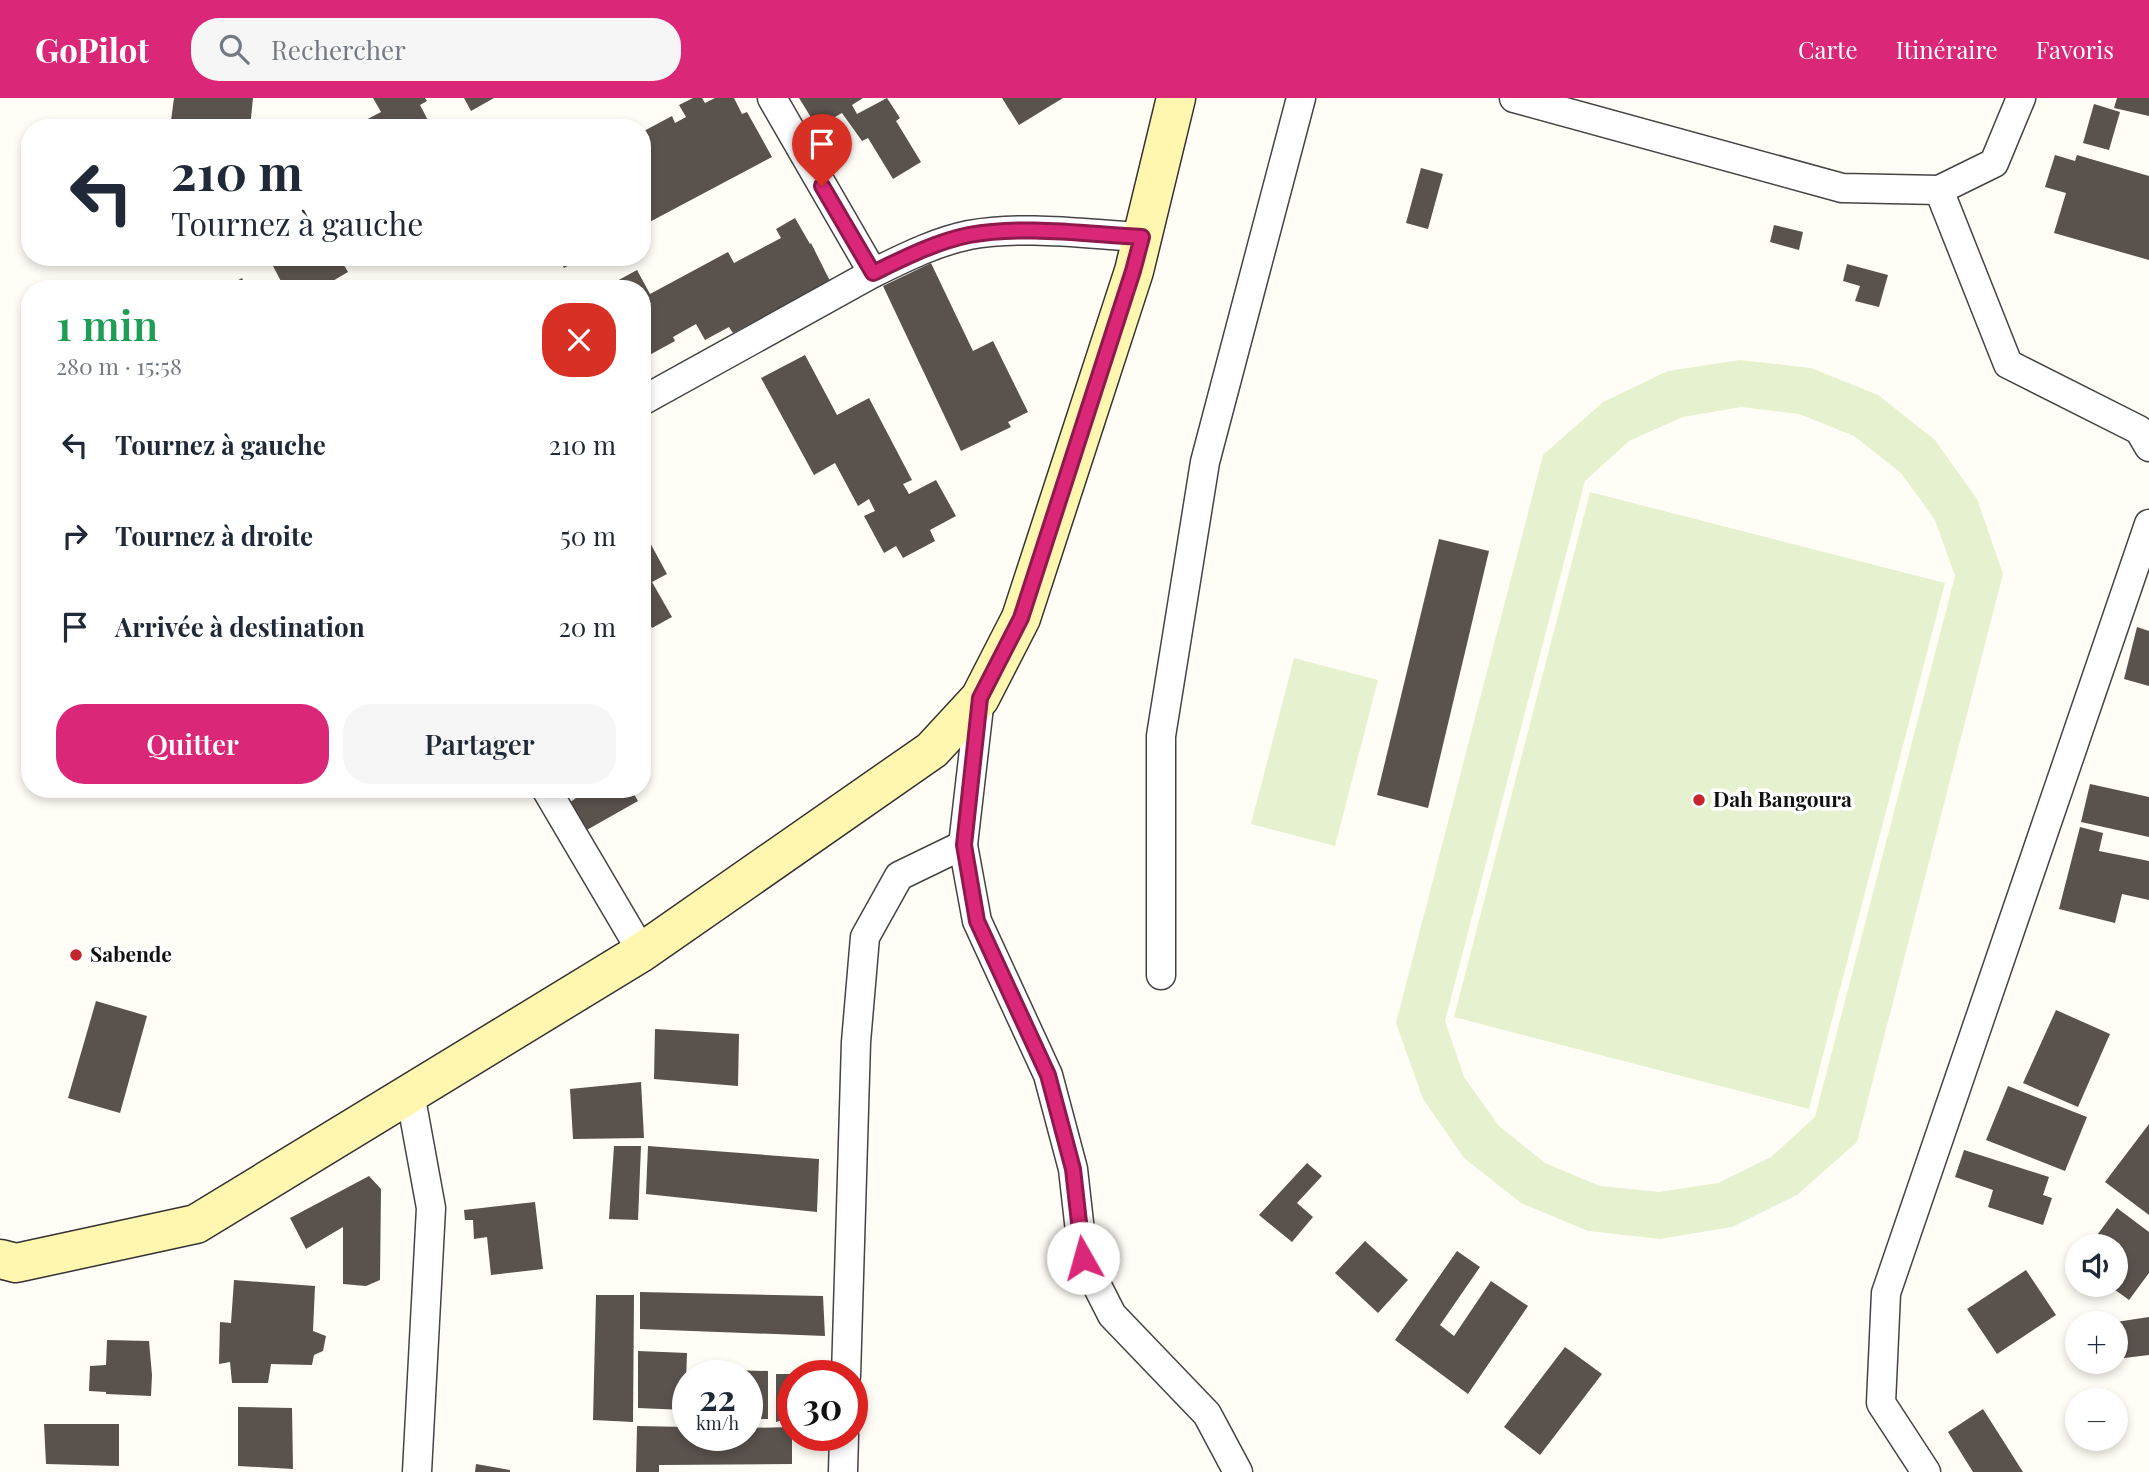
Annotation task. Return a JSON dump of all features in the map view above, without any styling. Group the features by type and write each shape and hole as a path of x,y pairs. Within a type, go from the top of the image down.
{"main road":[{"path":"0,1259 16,1263 196,1224 642,952 932,750 980,698 1021,618 1133,271 1176,98"}],"street":[{"path":"772,98 873,273"},
{"path":"1161,975 1163,722 1205,462 1301,98"},
{"path":"1514,98 1842,188 1939,190 1994,163 2021,98"},
{"path":"1939,190 2008,363 2139,430 2149,447"},
{"path":"651,396 921,249 968,235 1020,230 1142,237"},
{"path":"1926,1472 1881,1403 1886,1293 2149,524"},
{"path":"980,698 964,845 977,921 1048,1075 1073,1169 1083,1258 1112,1315 1207,1414 1238,1472"},
{"path":"551,798 642,952"},
{"path":"846,1360 856,1042 865,937 899,876 964,845"},
{"path":"410,1093 431,1208 417,1472"},
{"path":"843,1472 844,1451"}],"green space":[{"path":"1740,360 1811,368 1878,395 1935,440 1977,499 2003,574 1857,1142 1797,1195 1732,1227 1660,1239 1588,1231 1521,1203 1464,1158 1423,1099 1396,1023 1543,455 1603,402 1668,371","holes":["1741,407 1799,414 1854,436 1901,473 1935,520 1955,576 1815,1117 1771,1157 1718,1183 1659,1192 1600,1186 1545,1163 1499,1126 1464,1077 1445,1021 1585,481 1629,441 1683,417"]},
{"name":"Dah Bangoura","path":"1590,492 1945,583 1809,1109 1454,1017"},
{"path":"1294,658 1378,680 1335,846 1251,824"}],"building":[{"path":"174,98 253,98 251,119 171,119"},
{"path":"373,98 425,98 427,101 420,105 427,119 368,119 381,112"},
{"path":"464,98 494,98 471,111"},
{"path":"693,98 702,98 705,103 715,98 734,98 742,114 747,112 772,157 651,221 651,127 672,116 675,123 686,117 679,105"},
{"path":"799,98 863,98 852,105 857,114 887,98 900,118 896,121 921,162 893,179 868,138 862,141 842,113 817,127"},
{"path":"1002,98 1063,98 1019,125"},
{"path":"2117,98 2149,98 2149,116 2114,108"},
{"path":"2094,104 2120,112 2109,150 2083,143"},
{"path":"2055,155 2075,161 2077,155 2149,176 2149,260 2054,233 2066,193 2045,187"},
{"path":"1421,168 1443,174 1428,229 1406,223"},
{"path":"795,218 830,281 733,333 729,327 705,340 696,324 673,337 675,341 651,354 651,293 728,252 734,263 781,238 776,229"},
{"path":"1774,225 1803,232 1799,250 1770,242"},
{"path":"931,263 973,351 993,341 1028,412 1008,422 1011,427 961,451 883,286"},
{"path":"1847,264 1888,275 1879,307 1855,301 1860,286 1843,281"},
{"path":"273,266 344,266 348,272 334,280 280,280"},
{"path":"637,270 642,280 619,280"},
{"path":"805,355 837,415 869,398 912,480 903,484 909,494 936,480 956,516 930,530 935,541 903,558 896,546 884,553 864,516 875,511 869,499 858,506 835,463 814,475 761,378"},
{"path":"1439,539 1489,551 1428,808 1377,795"},
{"path":"651,545 667,574 652,582 672,617 652,628"},
{"path":"2137,627 2149,631 2149,686 2124,679"},
{"path":"2090,784 2149,797 2149,837 2081,822"},
{"path":"576,798 636,798 638,801 585,831 569,803"},
{"path":"2080,827 2103,833 2099,851 2149,861 2149,900 2122,894 2115,923 2059,909"},
{"path":"96,1001 147,1016 120,1113 68,1098"},
{"path":"2056,1010 2110,1034 2078,1107 2023,1083"},
{"path":"655,1029 739,1034 738,1086 654,1079"},
{"path":"641,1082 644,1138 573,1139 570,1089"},
{"path":"2008,1086 2087,1117 2065,1171 1986,1140"},
{"path":"2149,1124 2149,1215 2105,1182"},
{"path":"614,1146 641,1146 638,1220 609,1219"},
{"path":"648,1146 819,1159 817,1212 646,1194"},
{"path":"1964,1150 2049,1177 2043,1195 2052,1198 2043,1225 1988,1207 1993,1190 1955,1177"},
{"path":"1307,1163 1322,1176 1297,1203 1313,1217 1292,1242 1259,1215"},
{"path":"369,1176 381,1189 380,1280 366,1286 343,1284 343,1227 306,1249 290,1218"},
{"path":"535,1202 543,1269 491,1275 487,1237 474,1239 473,1220 465,1220 464,1210"},
{"path":"2117,1208 2149,1232 2149,1273 2129,1300 2125,1297 2128,1297 2128,1234 2098,1234"},
{"path":"1365,1241 1408,1280 1378,1313 1335,1273"},
{"path":"1457,1251 1480,1267 1440,1325 1454,1336 1491,1281 1528,1306 1468,1394 1395,1340"},
{"path":"2026,1270 2056,1315 1997,1354 1967,1309"},
{"path":"234,1280 315,1286 313,1331 326,1336 323,1351 314,1355 312,1365 271,1364 268,1383 232,1383 230,1362 219,1364 220,1322 231,1323"},
{"path":"640,1292 823,1296 825,1336 640,1329"},
{"path":"596,1295 634,1295 633,1422 593,1420"},
{"path":"2149,1317 2149,1355 2128,1358 2128,1320"},
{"path":"107,1340 149,1341 151,1396 89,1391 90,1366 106,1365"},
{"path":"1565,1347 1602,1374 1540,1455 1504,1427"},
{"path":"638,1351 687,1353 687,1360 672,1360 672,1409 638,1408"},
{"path":"763,1371 768,1371 768,1419 763,1419"},
{"path":"776,1374 777,1374 777,1422"},
{"path":"238,1407 292,1408 293,1469 238,1466"},
{"path":"1983,1409 2023,1472 1973,1472 1948,1432"},
{"path":"44,1424 119,1424 119,1466 46,1464"},
{"path":"637,1426 672,1427 672,1451 763,1451 763,1428 777,1427 777,1451 792,1451 792,1464 659,1465 659,1472 636,1472"},
{"path":"476,1464 510,1470 510,1472 475,1472"}],"place":[{"name":"Dah Bangoura","path":"1699,800"},
{"name":"Sabende","path":"76,955"}],"route":[{"path":"822,186 873,273 921,249 968,235 1020,230 1142,237 1021,618 980,698 964,845 977,921 1048,1075 1073,1169 1083,1258"}]}
